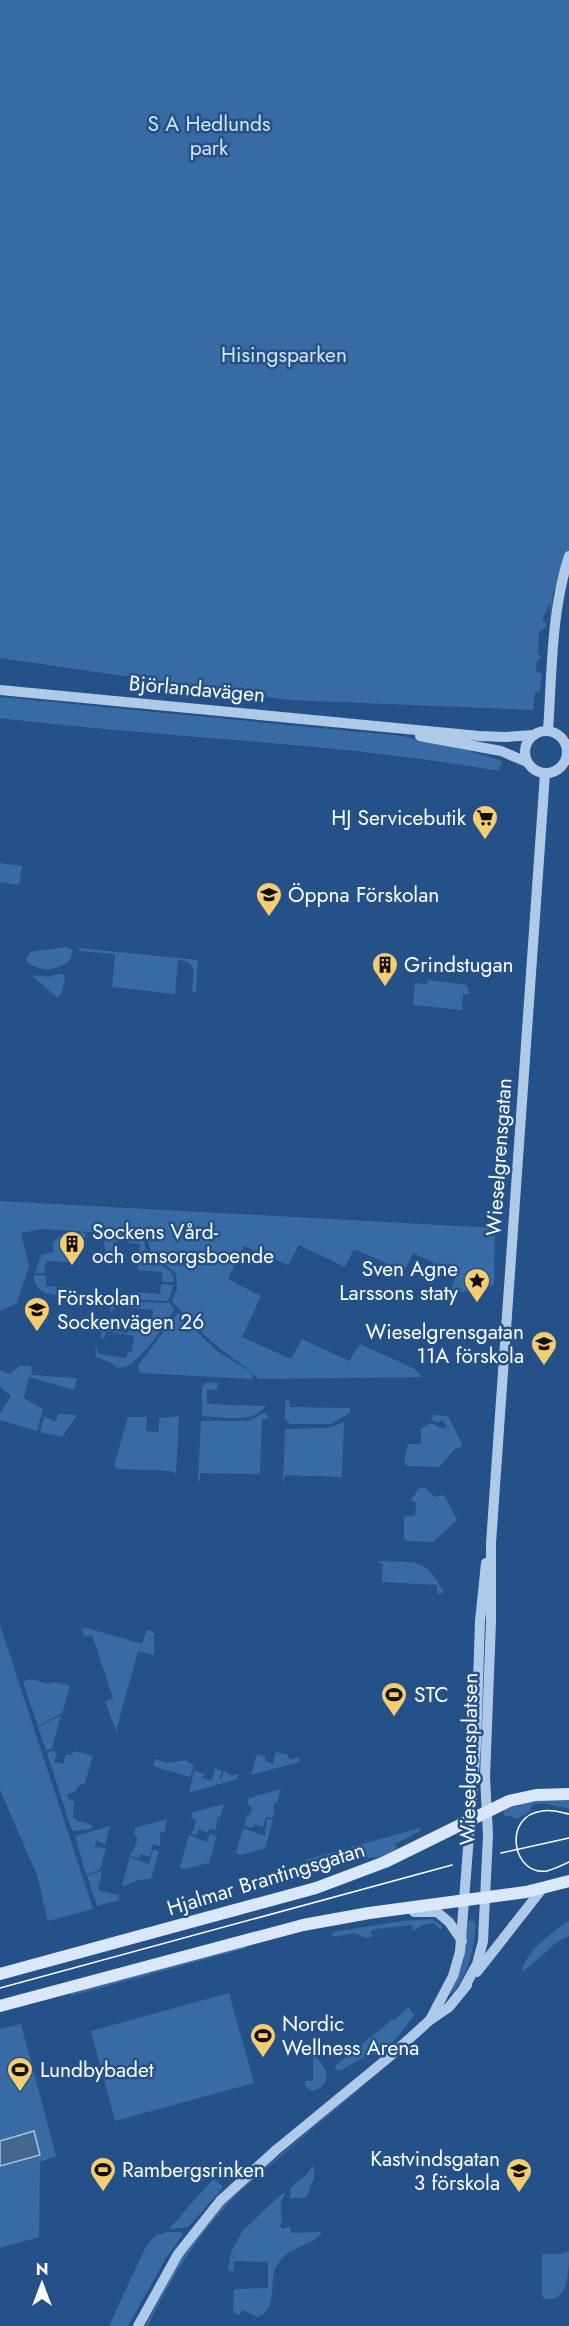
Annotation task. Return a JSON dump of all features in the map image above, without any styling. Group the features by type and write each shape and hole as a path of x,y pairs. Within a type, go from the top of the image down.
{"main road":[{"name":"Hjalmar Brantingsgatan","path":"0,1974 316,1888 385,1863 509,1801 527,1796 569,1794"},
{"path":"0,2006 303,1925 387,1910 542,1889 569,1881"}],"street":[{"path":"545,774 564,769 567,752 566,741 548,731 557,611 562,578 569,556"},
{"name":"Björlandavägen","path":"0,690 479,736 534,735 548,731"},
{"name":"Björlandavägen","path":"391,728 401,732 501,751 527,762 531,768 545,774"},
{"path":"527,762 525,749 528,741 534,735"},
{"name":"Wieselgrensgatan","path":"486,1622 545,774"},
{"name":"Wieselgrensplatsen","path":"464,1988 477,1964 482,1948 486,1897 486,1622"},
{"name":"Wieselgrensplatsen","path":"430,2020 453,1976 462,1941 486,1622"},
{"path":"138,2326 178,2254 220,2200 430,2020 449,2007 542,1889"},
{"path":"387,1910 437,1911 449,1922 462,1941"}],"green space":[{"name":"Hisingsparken","path":"0,0 569,0 569,554 553,593 550,623 550,602 542,620 546,623 546,627 539,632 538,653 542,658 537,660 536,672 542,674 540,691 535,692 533,710 289,700 0,658"},
{"path":"0,697 402,736 463,749 502,761 499,770 493,770 370,753 0,718"},
{"path":"0,863 22,866 19,885 0,882"},
{"path":"66,947 73,950 70,960 59,967 42,969 26,961 30,952"},
{"path":"78,948 198,960 196,993 192,991 194,975 192,966 185,961 178,960 175,994 112,987 115,954 80,951"},
{"path":"63,974 65,978 58,998 31,975 49,977"},
{"path":"428,980 467,985 469,994 463,994 462,1010 413,1005 415,983 427,984"},
{"path":"0,1201 495,1228 494,1285 449,1295 457,1274 413,1253 404,1271 354,1249 345,1267 299,1245 288,1265 244,1246 228,1279 261,1296 242,1337 291,1359 302,1339 349,1361 360,1344 413,1368 422,1377 258,1379 205,1335 172,1301 177,1290 176,1273 152,1255 146,1235 141,1236 146,1250 155,1261 169,1270 174,1282 163,1282 162,1272 138,1270 140,1244 129,1243 127,1234 125,1234 125,1240 113,1242 112,1266 109,1265 105,1253 105,1233 42,1229 21,1233 29,1266 17,1303 0,1311"},
{"path":"64,1233 85,1233 85,1238 73,1238 71,1262 46,1261 44,1273 35,1273 41,1255 54,1252 52,1243"},
{"path":"34,1275 46,1276 46,1286 72,1288 70,1294 72,1299 42,1291 37,1287"},
{"path":"161,1284 174,1285 168,1301 132,1302 135,1292 160,1294"},
{"path":"145,1302 169,1303 174,1309 161,1331 142,1353 131,1364 121,1368 96,1357 97,1347 98,1354 126,1358 128,1352 132,1352 134,1336 106,1331 104,1339 100,1337 107,1320 109,1320 108,1330 128,1333 130,1324 132,1331 148,1333 151,1326 153,1310 115,1306 111,1313 109,1303 130,1305"},
{"path":"178,1313 217,1351 251,1372 253,1379 140,1373 139,1364"},
{"path":"20,1366 31,1366 32,1375 77,1378 74,1390 29,1377 24,1398 43,1409 37,1431 0,1420 0,1413 11,1396 0,1387 0,1370 9,1374"},
{"path":"207,1382 218,1383 217,1389 207,1390 207,1404 264,1406 267,1404 262,1411 247,1417 202,1416 202,1387"},
{"path":"289,1400 290,1407 350,1408 350,1413 331,1424 290,1424 285,1419 285,1401"},
{"path":"264,1413 268,1419 262,1419 260,1474 200,1473 200,1481 198,1481 201,1421 248,1421"},
{"path":"59,1414 77,1415 62,1437 40,1432 44,1416 55,1422"},
{"path":"433,1415 448,1416 462,1444 461,1447 455,1449 439,1467 407,1466 404,1463 408,1444 421,1444 421,1428 431,1423 443,1429 447,1426 443,1420 438,1422 432,1420"},
{"path":"179,1416 176,1474 172,1471 117,1469 114,1466 128,1417 147,1417 146,1431 159,1432 159,1418"},
{"path":"344,1422 342,1477 285,1475 283,1485 285,1429 329,1428"},
{"path":"419,1488 425,1488 435,1497 444,1495 457,1520 433,1542 406,1541 404,1537 404,1517 415,1515 416,1503 411,1500"},
{"path":"376,1561 409,1562 424,1567 444,1593 437,1594 437,1585 382,1582 383,1564"},
{"path":"0,1625 93,1909 48,1921 37,1875 0,1790"},
{"path":"87,1628 142,1644 147,1630 154,1634 154,1655 138,1651 117,1727 118,1736 105,1701 113,1698 92,1635 84,1637 82,1629"},
{"path":"31,1679 48,1684 56,1682 70,1686 62,1713 38,1726 23,1682"},
{"path":"61,1715 52,1749 46,1750 38,1727"},
{"path":"75,1751 93,1756 85,1783 78,1786 75,1792 67,1794 69,1800 74,1801 73,1817 92,1825 91,1829 72,1831 47,1753 57,1752 54,1762 63,1764 66,1755 71,1755"},
{"path":"276,1752 288,1755 288,1758 294,1760 296,1757 300,1759 299,1762 251,1775 257,1754 266,1757 265,1761 273,1764"},
{"path":"155,1759 168,1763 186,1760 194,1765 190,1777 153,1766"},
{"path":"215,1768 222,1771 219,1779 224,1771 233,1776 238,1775 237,1779 189,1793 194,1771 205,1774 202,1778 212,1781"},
{"path":"281,1789 277,1802 275,1802 272,1818 266,1817 263,1827 254,1824 253,1828 244,1826 252,1808 248,1804 249,1798"},
{"path":"546,1799 569,1800 569,1809 543,1803 532,1805 530,1811 517,1819 504,1816 504,1809"},
{"path":"224,1804 220,1817 217,1817 216,1830 209,1828 208,1833 198,1829 197,1835 190,1833 193,1831 196,1820 191,1818 193,1812"},
{"path":"167,1819 164,1833 160,1832 160,1846 153,1844 150,1857 140,1854 139,1858 130,1856 138,1839 134,1835 135,1828"},
{"path":"267,1819 273,1820 265,1848 241,1855 236,1853 243,1828 265,1836"},
{"path":"110,1826 105,1845 97,1840 94,1847 106,1848 100,1870 86,1875 75,1836"},
{"path":"420,1828 420,1831 395,1844 397,1848 384,1857 311,1862 305,1860"},
{"path":"210,1834 217,1836 209,1863 185,1869 180,1868 189,1835 207,1842"},
{"path":"153,1850 159,1851 151,1879 122,1885 130,1857 149,1864"},
{"path":"102,1871 98,1890 116,1895 118,1893 119,1900 97,1906 87,1876"},
{"path":"432,1919 442,1926 441,1930 434,1923 423,1925 413,1931 412,1925 376,1929 371,1931 372,1937 366,1938 354,1933 334,1937 332,1935 333,1932"},
{"path":"468,1921 475,1921 470,1962 461,1981 449,1996 463,1963"},
{"path":"569,1921 569,1936 557,1942 523,1972 527,1959 533,1951 548,1936"},
{"path":"246,1945 247,1948 152,1974 152,1971"},
{"path":"150,1971 152,1974 71,1996 71,1993"},
{"path":"229,1993 254,2083 115,2121 91,2031"},
{"path":"407,2008 414,2016 397,2038 382,2052 362,2058 340,2071 335,2069 336,2065 392,2020 395,2020"},
{"name":"Lundbybadet","path":"21,2024 56,2156 40,2162 39,2237 0,2248 0,2029"},
{"path":"414,2043 241,2190 212,2222 188,2254 148,2326 145,2326 182,2256 222,2207 249,2181"},
{"path":"313,2054 325,2069 326,2079 324,2084 312,2091 306,2087 305,2081 313,2081"},
{"path":"314,2165 314,2178 306,2198 290,2198 291,2187"},
{"path":"213,2179 223,2186 221,2190 188,2227 169,2229"},
{"path":"283,2193 285,2195 281,2203 280,2227 283,2229 290,2226 291,2233 321,2232 321,2234 280,2260 274,2273 271,2302 264,2313 257,2317 243,2310 238,2315 233,2311 234,2291 236,2289 268,2288 268,2262 234,2261 234,2271 228,2270 231,2252 243,2230"},
{"path":"167,2232 183,2234 166,2258 128,2326 109,2326 146,2246 155,2236"},
{"path":"569,2251 568,2276 563,2290 553,2299 545,2299 542,2296 542,2254 562,2254"}],"shaded area":[{"path":"34,2131 40,2155 0,2166 0,2141"}],"tram line":[{"path":"569,1814 549,1810 529,1815 521,1823 516,1845 519,1856 535,1870 547,1871 569,1862"},
{"path":"501,1853 569,1838"},
{"path":"0,1988 452,1865"}],"place":[{"name":"HJ Servicebutik","path":"485,841"},
{"name":"Öppna Förskolan","path":"269,918"},
{"name":"Grindstugan","path":"385,988"},
{"name":"Sockens Vård- och omsorgsboende","path":"72,1267"},
{"name":"Sven Agne Larssons staty","path":"477,1304"},
{"name":"Förskolan Sockenvägen 26","path":"37,1333"},
{"name":"Wieselgrensgatan 11A förskola","path":"544,1367"},
{"name":"STC","path":"394,1718"},
{"name":"Nordic Wellness Arena","path":"263,2059"},
{"name":"Lundbybadet","path":"20,2093"},
{"name":"Rambergsrinken","path":"103,2193"},
{"name":"Kastvindsgatan 3 förskola","path":"519,2194"}],"park label":[{"name":"S A Hedlunds park","path":"209,136"}]}
